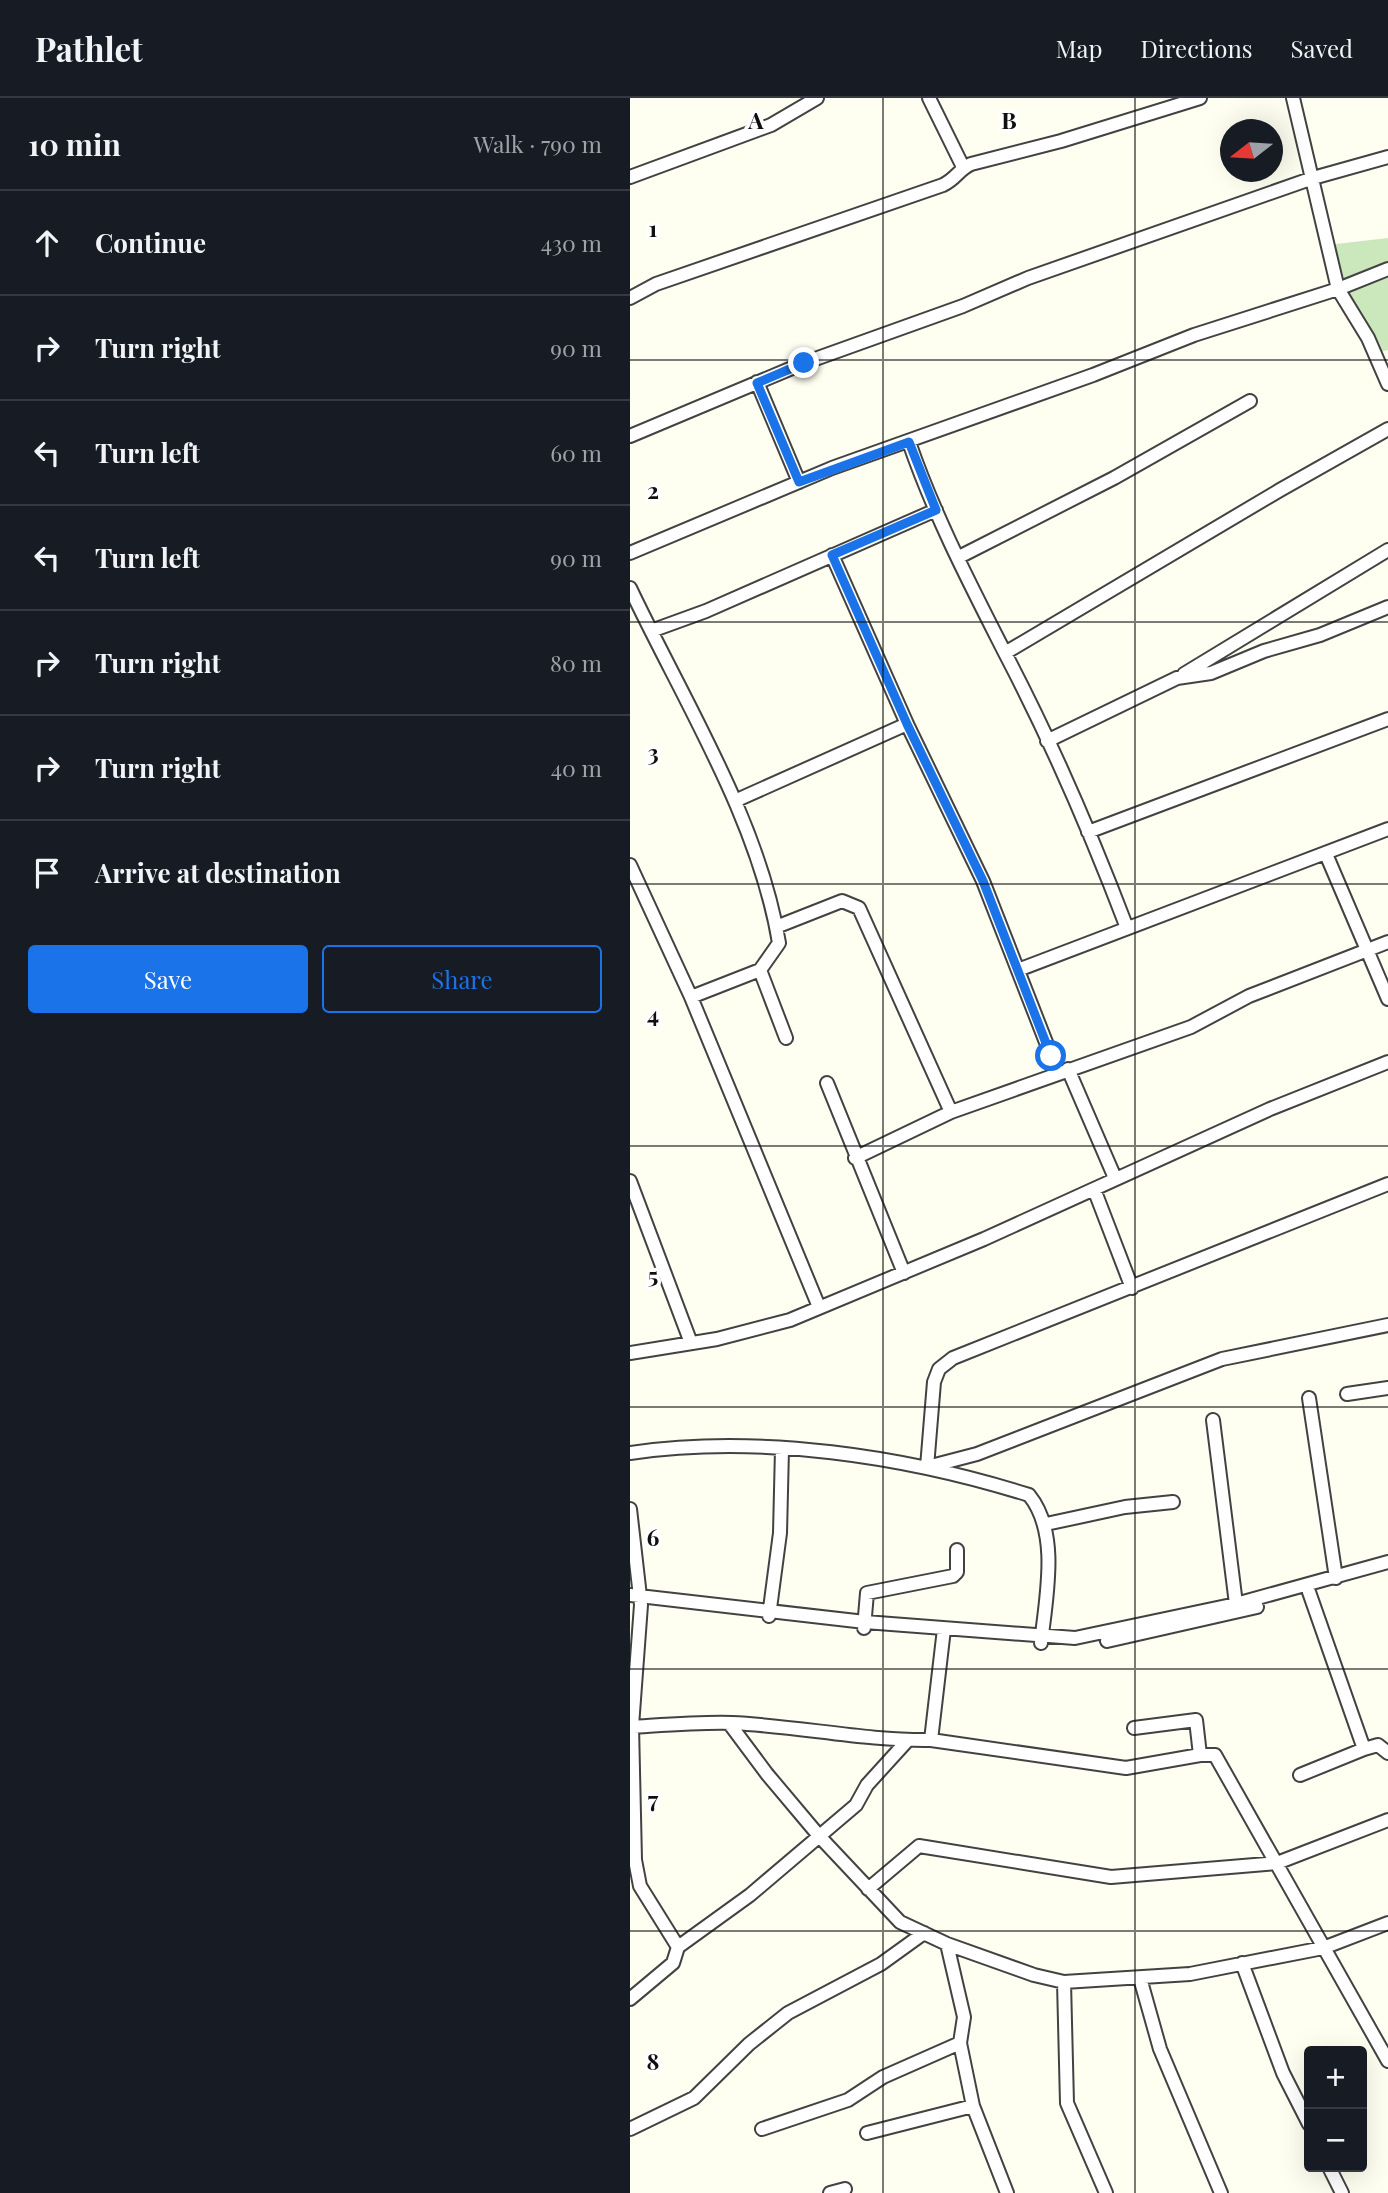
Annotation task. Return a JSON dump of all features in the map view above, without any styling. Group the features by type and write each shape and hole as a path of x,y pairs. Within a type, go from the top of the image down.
{"street":[{"path":"630,177 771,125 817,98"},
{"path":"929,98 963,167"},
{"path":"630,298 656,284 943,185 957,178 963,167 1200,98"},
{"path":"1293,98 1338,289 1368,338 1388,384"},
{"path":"630,436 757,383 963,306 1028,278 1313,178 1388,157"},
{"path":"630,553 799,482 1194,335 1338,289 1388,269"},
{"path":"757,383 799,482"},
{"path":"959,557 1114,478 1250,401"},
{"path":"1005,653 1280,489 1388,429"},
{"path":"909,442 980,608 1005,653 1088,832 1127,928"},
{"path":"651,632 706,611 936,510"},
{"path":"1046,741 1177,678 1388,550"},
{"path":"832,555 907,724 983,881 1018,970 1063,1071 1115,1178"},
{"path":"630,588 737,800 779,943 760,970 691,997"},
{"path":"1177,678 1211,673 1264,651 1320,635 1388,607"},
{"path":"1088,832 1388,719"},
{"path":"737,800 907,724"},
{"path":"1018,970 1388,829"},
{"path":"1326,854 1388,999"},
{"path":"630,865 691,997 819,1307"},
{"path":"776,927 842,901 859,908 951,1112"},
{"path":"855,1158 951,1112 1191,1027 1249,996 1388,942"},
{"path":"760,970 786,1038"},
{"path":"630,1353 691,1343 790,1320 1388,1062"},
{"path":"827,1083 855,1158 904,1273"},
{"path":"630,1181 691,1343"},
{"path":"927,1467 931,1401 939,1369 953,1358 1388,1184"},
{"path":"1094,1189 1132,1288"},
{"path":"927,1467 976,1454 1222,1359 1388,1325"},
{"path":"1347,1394 1388,1388"},
{"path":"1310,1398 1336,1578"},
{"path":"1213,1420 1236,1604"},
{"path":"630,1452 667,1447 840,1452 927,1467 1029,1495 1046,1524 1046,1589 1041,1640"},
{"path":"770,1615 780,1533 782,1449"},
{"path":"1046,1524 1125,1507 1173,1502"},
{"path":"630,1509 635,1600 631,1726 635,1860 640,1886 678,1947 678,1957 673,1963 630,1999"},
{"path":"864,1626 867,1593 953,1576 957,1572 957,1550"},
{"path":"1041,1640 1117,1632 1236,1604 1388,1562"},
{"path":"635,1600 864,1626 1041,1640 1074,1646 1119,1640 1388,1570"},
{"path":"1309,1592 1364,1749"},
{"path":"931,1740 944,1633"},
{"path":"1134,1728 1196,1720 1200,1755"},
{"path":"631,1726 729,1723 906,1741 931,1740 1126,1768 1200,1755 1215,1755 1388,2061"},
{"path":"729,1723 767,1774 820,1837 900,1922 947,1944 1063,1982 1189,1974 1323,1948 1388,1923"},
{"path":"678,1947 750,1895 856,1805 867,1785 906,1741"},
{"path":"1300,1775 1378,1745 1388,1753"},
{"path":"868,1889 919,1846 1111,1877 1277,1863 1388,1820"},
{"path":"630,2129 694,2098 749,2044 788,2013 881,1964 924,1933"},
{"path":"947,1944 964,2017 961,2043 973,2106 1007,2193"},
{"path":"1241,1963 1283,2073 1304,2114"},
{"path":"1140,1978 1160,2049 1221,2193"},
{"path":"1063,1982 1067,2103 1106,2193"},
{"path":"762,2129 848,2101 883,2077 961,2043"},
{"path":"867,2133 973,2106"},
{"path":"1332,2172 1342,2193"},
{"path":"830,2193 845,2189"}],"green space":[{"path":"1388,238 1388,350 1380,352 1336,269 1336,244"}],"route":[{"path":"804,363 757,383 799,482 909,442 936,510 832,555 907,724 983,881 1051,1056"}]}
